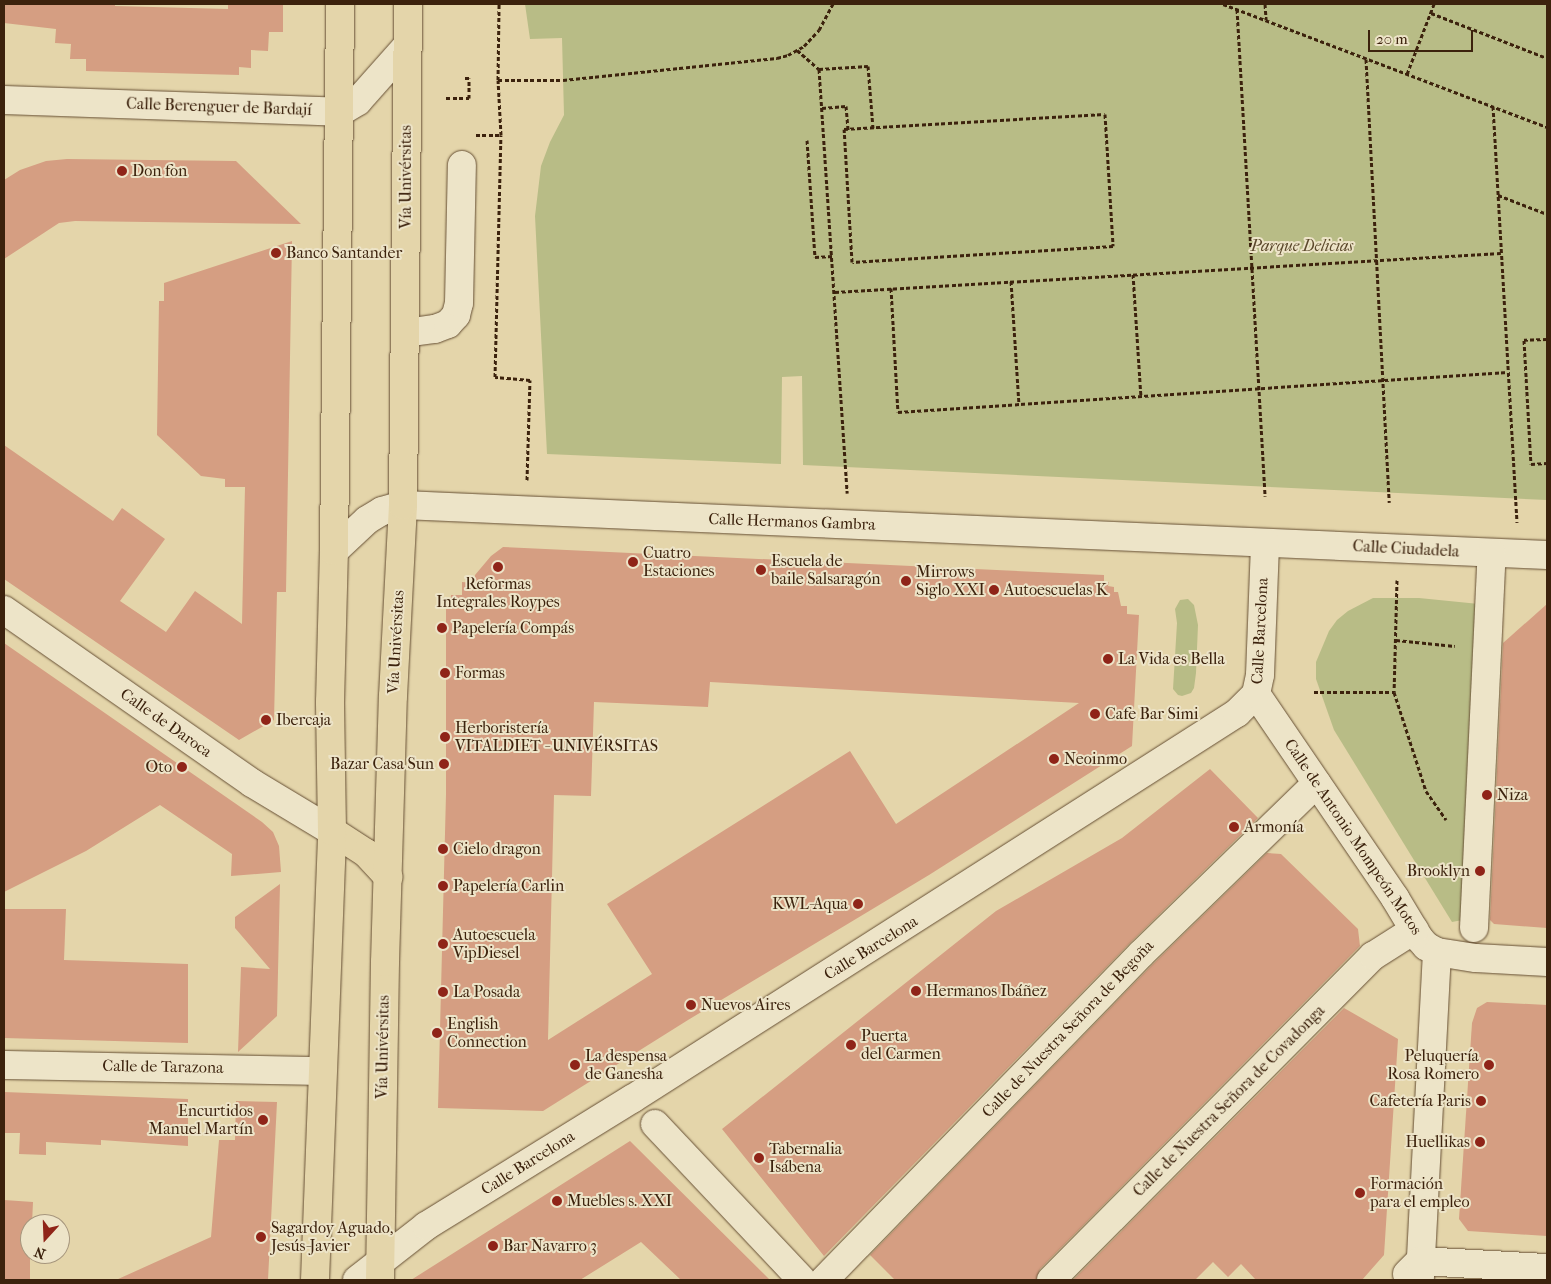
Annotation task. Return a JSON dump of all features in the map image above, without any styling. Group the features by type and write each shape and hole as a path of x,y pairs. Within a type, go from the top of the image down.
{"main road":[{"path":"315,1280 332,831 330,702 334,551 340,4"},
{"name":"Vía Univérsitas","path":"380,1271 393,696 403,506 406,47 408,4"},
{"path":"332,831 366,853 388,877"}],"street":[{"path":"340,112 358,101 406,47"},
{"name":"Calle Berenguer de Bardají","path":"4,100 340,112"},
{"path":"405,333 435,329 448,324 456,314 459,303 462,165"},
{"name":"Calle Hermanos Gambra","path":"334,551 367,520 382,511 403,506 1265,543"},
{"name":"Calle Ciudadela","path":"1265,543 1547,555"},
{"name":"Calle Barcelona","path":"357,1280 380,1271 426,1226 649,1089 1209,733 1237,713 1256,694 1260,675 1265,543"},
{"path":"1474,928 1492,553"},
{"name":"Calle de Daroca","path":"4,610 252,783 332,831"},
{"name":"Calle de Antonio Mompeón Motos","path":"1256,694 1414,930 1426,946 1437,952"},
{"name":"Calle de Nuestra Señora de Begoña","path":"824,1280 1148,947 1317,783"},
{"name":"Calle de Nuestra Señora de Covadonga","path":"1051,1280 1373,956 1414,930"},
{"path":"1420,1270 1437,952 1476,958 1547,962"},
{"name":"Calle de Tarazona","path":"4,1065 322,1070"},
{"path":"655,1124 802,1280"},
{"path":"1402,1280 1420,1270 1547,1268"}],"path":[{"path":"499,4 498,80 501,136 495,377 530,380 526,511"},
{"path":"498,80 564,80 777,58 804,46 819,30 833,4"},
{"path":"1223,4 1547,126"},
{"path":"1265,4 1266,20"},
{"path":"1407,74 1434,4"},
{"path":"1237,9 1265,496"},
{"path":"1431,13 1547,58"},
{"path":"797,50 819,69 868,66 873,128"},
{"path":"1366,59 1389,502"},
{"path":"819,69 833,256 849,525"},
{"path":"446,98 469,98 469,78 465,78"},
{"path":"822,108 846,106 848,130"},
{"path":"1493,106 1516,515"},
{"path":"1105,114 1113,246 852,262 844,129 873,128 1105,114"},
{"path":"807,140 815,257 833,256"},
{"path":"1498,195 1547,214"},
{"path":"835,292 1377,261 1501,252"},
{"path":"1133,274 1141,396"},
{"path":"1011,281 1019,404"},
{"path":"891,288 898,412 1508,372"},
{"path":"1547,339 1524,340 1531,464 1547,463"},
{"path":"1397,575 1394,692 1426,791 1448,824"},
{"path":"1396,640 1487,649"},
{"path":"1314,692 1394,692"}],"green space":[{"name":"Parque Delicias","path":"525,4 1547,4 1547,500 803,465 802,376 782,377 781,464 547,454 535,216 541,166 550,142 564,115 562,38 530,39"},
{"path":"1373,598 1419,598 1489,605 1473,918 1452,922 1334,730 1316,679 1316,662 1329,631 1337,620 1348,611"},
{"path":"1188,599 1194,605 1198,625 1196,673 1194,688 1191,693 1182,696 1178,695 1173,689 1177,623 1175,609 1180,600"}],"building":[{"path":"4,4 115,4 115,6 228,9 228,4 283,4 283,32 269,32 268,51 251,50 251,68 239,67 239,75 86,71 86,59 70,59 71,44 55,43 56,29 4,23"},
{"path":"67,159 236,161 301,224 75,221 59,223 4,259 4,180 20,170 46,161"},
{"path":"292,241 286,592 277,592 274,720 239,740 4,579 4,445 113,521 122,508 165,539 120,601 166,632 195,591 242,624 245,487 225,487 225,479 201,476 157,435 159,301 164,301 164,283"},
{"path":"503,547 1104,575 1104,582 1109,582 1108,586 1114,587 1114,592 1118,592 1121,606 1127,606 1127,614 1139,615 1132,746 929,875 688,1020 543,1111 438,1108 446,794 446,605 450,606 451,595 462,595 462,582 474,583 475,575 491,556","holes":["710,682 1079,703 896,824 850,751 607,904 652,974 548,1040 554,795 591,796 594,702 708,707"]},
{"path":"1547,604 1547,928 1494,924 1490,920 1503,643"},
{"path":"4,643 262,822 273,832 279,846 281,872 231,876 232,854 160,805 86,851 4,892"},
{"path":"1210,769 1258,818 1130,943 824,1256 722,1129 996,911 1122,838"},
{"path":"1267,853 1281,854 1358,929 1360,946 1040,1269 1036,1280 895,1280 870,1255 1152,965"},
{"path":"280,884 277,1016 238,1052 241,967 270,969 235,928 235,917"},
{"path":"4,909 66,909 64,960 188,964 188,1043 4,1038"},
{"path":"1487,1002 1547,1005 1547,1236 1468,1231 1459,1219 1472,1023 1477,1008"},
{"path":"1344,1008 1398,1039 1384,1255 1362,1280 1256,1280 1241,1264 1228,1277 1213,1262 1195,1280 1073,1280"},
{"path":"4,1092 188,1099 188,1146 101,1140 101,1145 46,1142 46,1155 19,1154 20,1133 4,1133"},
{"path":"236,1101 277,1102 268,1280 116,1280 211,1237 219,1140 235,1140"},
{"path":"630,1141 770,1280 681,1280 641,1242 580,1280 411,1280"},
{"path":"4,1200 33,1202 32,1214 20,1214 20,1264 30,1264 30,1280 4,1280"}],"place":[{"name":"Don fon","path":"122,171"},
{"name":"Banco Santander","path":"276,253"},
{"name":"Cuatro Estaciones","path":"633,562"},
{"name":"Reformas Integrales Roypes","path":"498,567"},
{"name":"Escuela de baile Salsaragón","path":"761,570"},
{"name":"Mirrows Siglo XXI","path":"906,581"},
{"name":"Autoescuelas K","path":"994,590"},
{"name":"Papelería Compás","path":"442,628"},
{"name":"La Vida es Bella","path":"1108,659"},
{"name":"Formas","path":"445,673"},
{"name":"Cafe Bar Simi","path":"1095,714"},
{"name":"Ibercaja","path":"266,720"},
{"name":"Herboristería VITALDIET - UNIVÉRSITAS","path":"445,737"},
{"name":"Neoinmo","path":"1054,759"},
{"name":"Bazar Casa Sun","path":"444,764"},
{"name":"Oto","path":"182,767"},
{"name":"Niza","path":"1487,795"},
{"name":"Armonía","path":"1234,827"},
{"name":"Cielo dragon","path":"443,849"},
{"name":"Brooklyn","path":"1480,871"},
{"name":"Papelería Carlin","path":"443,886"},
{"name":"KWL-Aqua","path":"858,904"},
{"name":"Autoescuela VipDiesel","path":"443,944"},
{"name":"Hermanos Ibáñez","path":"916,991"},
{"name":"La Posada","path":"443,992"},
{"name":"Nuevos Aires","path":"691,1005"},
{"name":"English Connection","path":"437,1033"},
{"name":"Puerta del Carmen","path":"851,1045"},
{"name":"La despensa de Ganesha","path":"575,1065"},
{"name":"Peluquería Rosa Romero","path":"1489,1065"},
{"name":"Cafetería Paris","path":"1481,1101"},
{"name":"Encurtidos Manuel Martín","path":"263,1120"},
{"name":"Huellikas","path":"1480,1142"},
{"name":"Tabernalia Isábena","path":"759,1158"},
{"name":"Formación para el empleo","path":"1360,1193"},
{"name":"Muebles s. XXI","path":"557,1201"},
{"name":"Sagardoy Aguado, Jesús-Javier","path":"261,1237"},
{"name":"Bar Navarro 3","path":"493,1246"}]}
